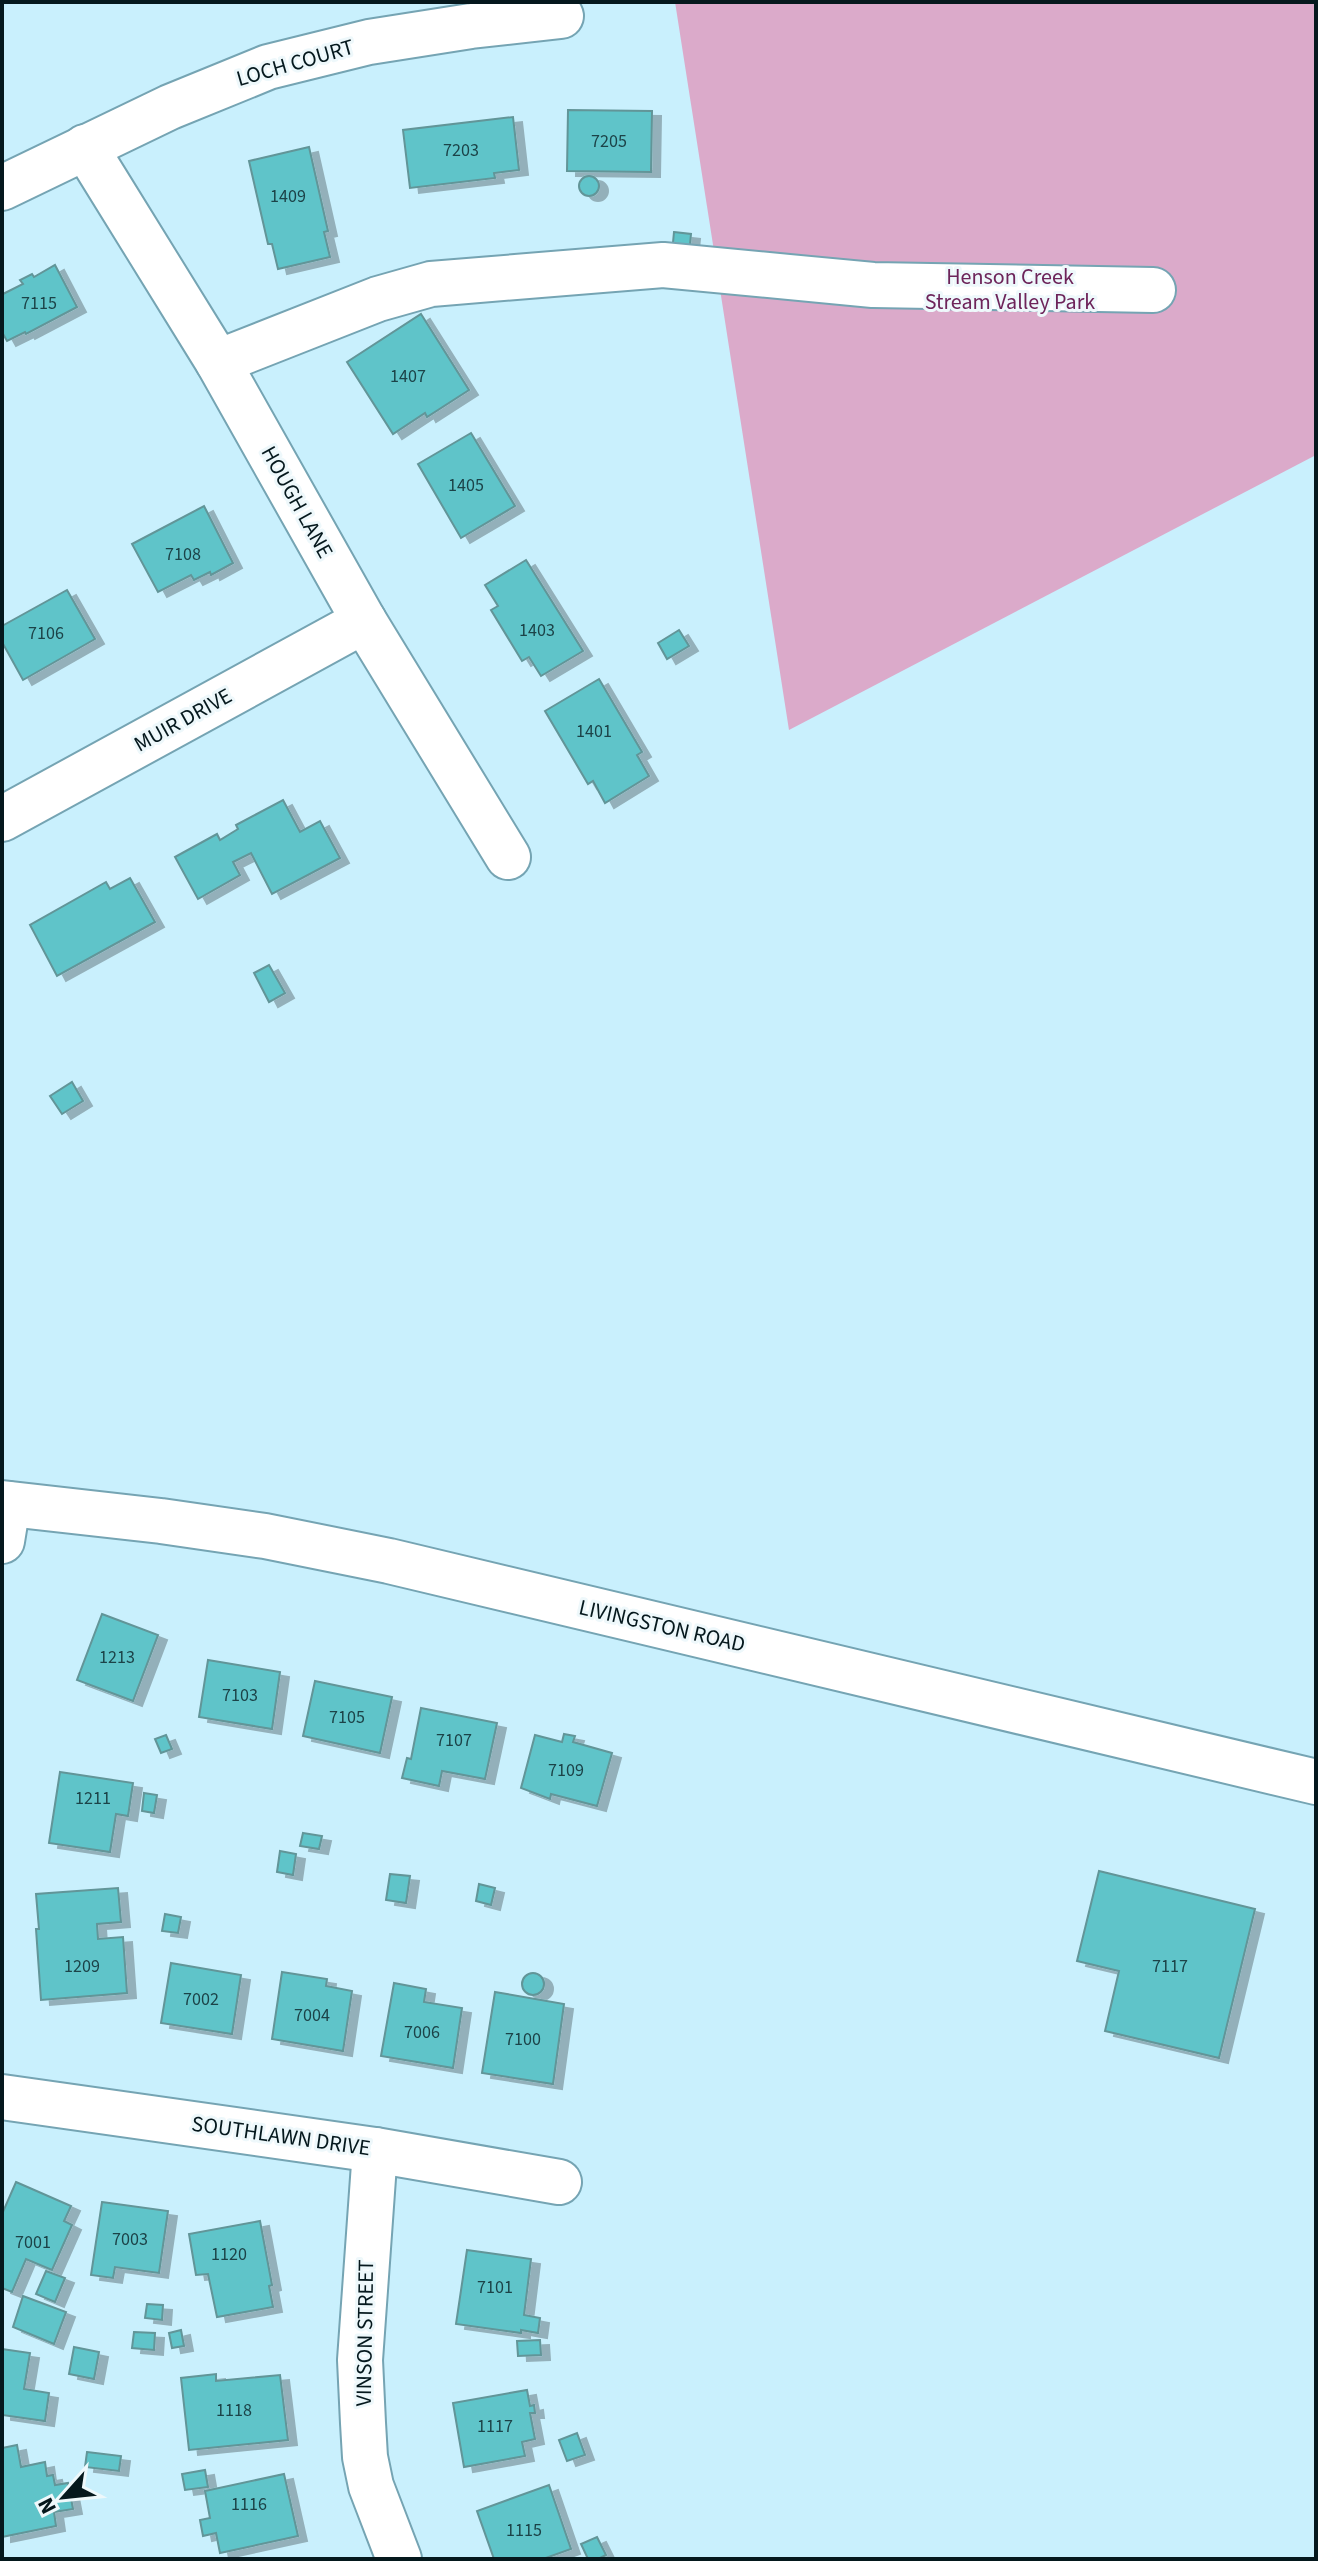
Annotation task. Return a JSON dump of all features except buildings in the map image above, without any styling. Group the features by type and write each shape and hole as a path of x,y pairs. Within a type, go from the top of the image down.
{"street":[{"name":"LOCH COURT","path":"2,188 85,147 268,67 369,42 561,16"},
{"name":"HOUGH LANE","path":"85,147 218,362 364,621 508,857"},
{"path":"218,362 378,299 431,284 663,265 873,285 1153,290"},
{"name":"MUIR DRIVE","path":"2,819 364,621"},
{"name":"LIVINGSTON ROAD","path":"4,1516 161,1521 265,1536 389,1561 1316,1782"},
{"name":"SOUTHLAWN DRIVE","path":"2,2097 375,2150 559,2182"},
{"name":"VINSON STREET","path":"375,2150 360,2360 363,2423 371,2486 399,2559"}],"green space":[{"name":"Henson Creek Stream Valley Park","path":"675,2 1316,2 1316,455 789,730"}]}
